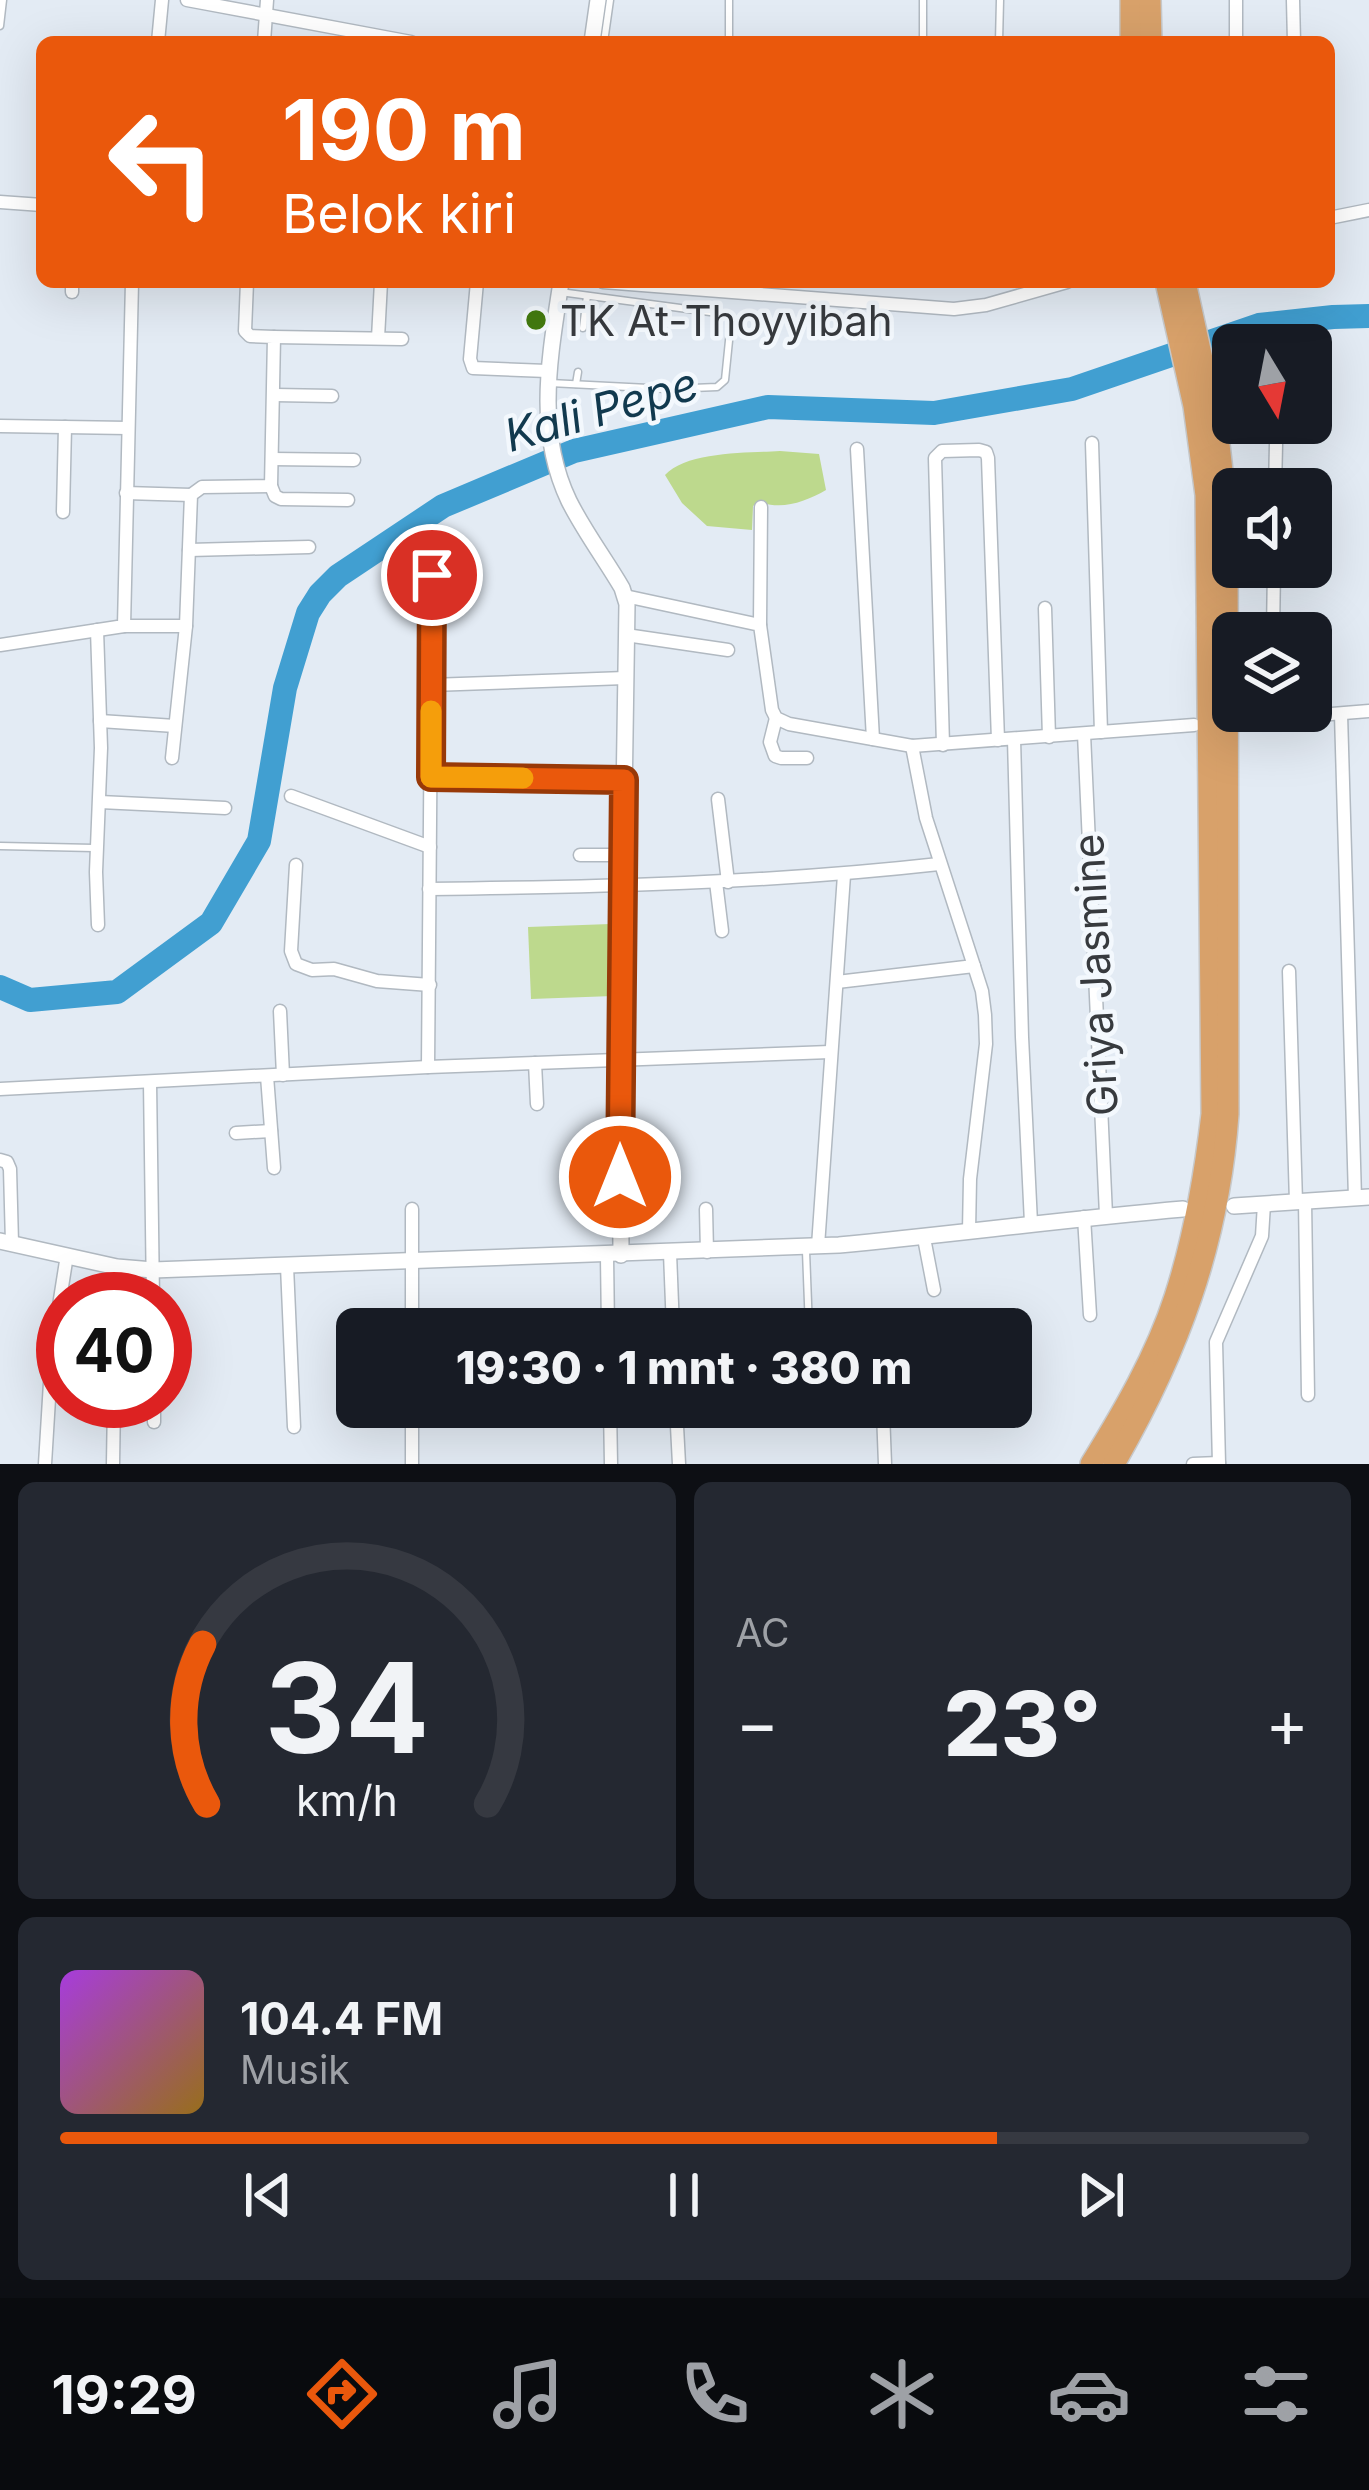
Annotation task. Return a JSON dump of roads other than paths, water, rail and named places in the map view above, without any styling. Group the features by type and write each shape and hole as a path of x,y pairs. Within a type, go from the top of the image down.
{"highway":[{"path":"1131,0 1131,36"},
{"path":"1150,0 1150,36"},
{"path":"1114,1464 1186,1319 1199,1281 1226,1150 1226,497 1168,288"},
{"path":"1091,1464 1151,1355 1176,1294 1212,1114 1208,429 1186,288"}],"street":[{"path":"159,36 163,0"},
{"path":"187,0 267,7 386,36"},
{"path":"593,36 598,0"},
{"path":"1236,0 1236,36"},
{"path":"1293,0 1294,36"},
{"path":"0,202 36,205"},
{"path":"1335,217 1369,210"},
{"path":"124,626 132,288"},
{"path":"247,288 244,332 250,336 402,338"},
{"path":"378,338 381,288"},
{"path":"476,288 473,368 547,377"},
{"path":"560,288 547,377 551,445 566,495 625,596 628,614 620,1060 610,1308"},
{"path":"681,288 954,309 1046,288"},
{"path":"274,337 274,496 348,500"},
{"path":"274,395 332,396"},
{"path":"0,426 128,428"},
{"path":"63,512 65,427"},
{"path":"1092,442 1100,733"},
{"path":"1275,468 1276,444"},
{"path":"857,449 873,740"},
{"path":"943,745 935,458 942,451 979,449 988,458 998,740"},
{"path":"272,459 354,460"},
{"path":"126,493 191,495 202,487 272,486"},
{"path":"172,758 186,626 191,495"},
{"path":"761,507 760,626 769,702 776,718 770,742 781,758 807,758"},
{"path":"189,550 309,548"},
{"path":"428,1067 432,575"},
{"path":"625,596 760,626"},
{"path":"1045,608 1049,736"},
{"path":"0,645 124,626 186,626"},
{"path":"97,630 98,925"},
{"path":"626,635 728,650"},
{"path":"431,685 625,678"},
{"path":"1332,714 1369,712"},
{"path":"1234,1206 1362,1198 1341,714"},
{"path":"776,718 913,746 1194,725"},
{"path":"100,721 176,726"},
{"name":"Griya Jasmine","path":"1084,734 1106,1216"},
{"path":"1014,739 1031,1222"},
{"path":"913,746 939,865 982,991 986,1044 968,1231"},
{"path":"431,777 624,780"},
{"path":"291,796 430,847"},
{"path":"718,799 722,931"},
{"path":"100,802 226,808"},
{"path":"580,855 623,855"},
{"path":"296,865 291,951 296,964 312,970 334,968 377,981 430,985"},
{"path":"429,889 623,887 939,865"},
{"path":"812,1247 844,875"},
{"path":"837,982 974,966"},
{"path":"1288,971 1308,1395"},
{"path":"280,1011 283,1075"},
{"path":"0,1089 830,1052"},
{"path":"535,1063 537,1104"},
{"path":"267,1076 274,1168"},
{"path":"150,1082 153,1270"},
{"path":"236,1133 271,1131"},
{"path":"0,1160 8,1162 10,1169 6,1242 117,1267 153,1270 812,1247 1183,1209"},
{"path":"1192,1464 1219,1463 1216,1342 1262,1236 1264,1204"},
{"path":"412,1209 412,1308"},
{"path":"706,1209 706,1252"},
{"path":"1084,1217 1090,1315"},
{"path":"924,1238 934,1290"},
{"path":"670,1253 672,1308"},
{"path":"45,1464 52,1350 67,1255"},
{"path":"287,1266 294,1427"},
{"path":"117,1267 117,1272"},
{"path":"113,1464 114,1428"},
{"path":"412,1428 412,1464"},
{"path":"610,1428 611,1464"},
{"path":"677,1428 679,1464"},
{"path":"884,1428 885,1464"}],"lane":[{"path":"0,26 3,0"},
{"path":"605,36 610,0"},
{"path":"729,0 729,36"},
{"path":"923,0 923,36"},
{"path":"999,36 1000,0"},
{"path":"547,377 576,384 701,388 717,387 724,380 730,321 725,314 587,296 563,288"},
{"path":"583,328 587,296"},
{"path":"576,384 578,372"},
{"path":"0,846 98,848"},
{"path":"810,1308 812,1247"}],"waterway":[{"name":"Kali Pepe","path":"0,987 30,1000 117,992 211,923 259,841 285,688 308,613 338,576 443,506 574,451 768,407 934,413 1072,389 1259,325 1369,316"}],"place":[{"name":"TK At-Thoyyibah","path":"536,320"}]}
